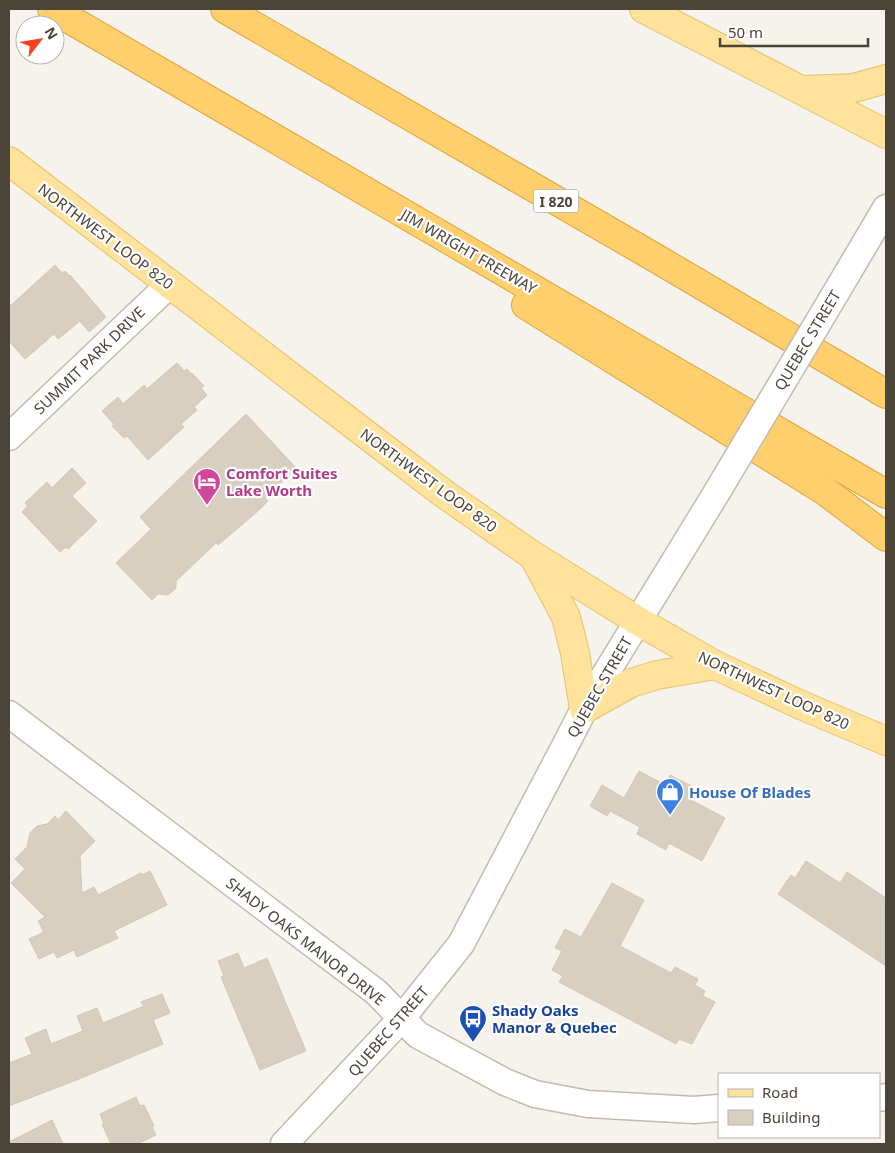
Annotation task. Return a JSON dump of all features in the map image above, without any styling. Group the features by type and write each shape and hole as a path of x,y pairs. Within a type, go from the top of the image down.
{"highway":[{"name":"JIM WRIGHT FREEWAY","path":"52,9 886,494"},
{"name":"I 820","path":"225,9 886,394"},
{"path":"438,233 457,262 825,491 886,537"}],"main road":[{"path":"644,9 886,134"},
{"path":"801,90 854,88 886,79"},
{"name":"NORTHWEST LOOP 820","path":"9,161 380,445 532,555 638,621 715,664 801,705 886,741"},
{"path":"532,555 566,618 576,653 584,709 631,683 657,675 715,664"}],"street":[{"name":"QUEBEC STREET","path":"284,1144 402,1018 461,944 584,709 717,492 886,208"},
{"name":"SUMMIT PARK DRIVE","path":"9,436 170,284"},
{"name":"SHADY OAKS MANOR DRIVE","path":"9,714 376,992 418,1036 505,1082 535,1094 588,1104 694,1110 718,1108"}],"building":[{"path":"55,265 62,273 65,271 70,275 106,317 89,332 80,321 58,339 54,334 25,359 9,341 9,307"},
{"path":"177,363 184,371 187,369 192,373 204,386 201,388 207,395 194,407 197,410 181,424 184,427 148,460 127,436 124,438 112,426 114,424 102,411 118,397 123,404 144,385 147,389"},
{"name":"Comfort Suites Lake Worth","path":"246,414 296,468 265,498 268,501 258,511 218,545 216,543 176,581 176,588 168,595 158,594 152,600 116,563 151,529 140,517"},
{"path":"72,468 86,483 72,496 97,521 68,549 66,547 60,552 22,512 28,506 25,503 47,482 52,488"},
{"name":"House Of Blades","path":"639,771 665,785 670,775 697,789 691,800 725,818 702,861 669,843 666,850 637,834 640,827 610,811 607,816 590,806 602,785 624,798"},
{"path":"66,811 95,841 80,856 82,893 94,887 98,895 141,873 142,875 150,871 167,905 114,931 118,938 77,957 74,950 57,958 54,952 39,959 29,939 44,932 38,921 45,917 11,883 25,869 15,859 27,847 30,833 37,826 47,824 55,816 58,820"},
{"path":"806,861 840,883 847,872 886,898 886,966 778,894 791,875 795,878"},
{"path":"612,883 644,900 620,946 671,973 675,967 698,979 695,985 705,991 703,996 715,1002 692,1044 679,1039 676,1044 559,982 563,976 552,970 562,951 555,948 565,929 581,937"},
{"path":"238,953 244,968 267,958 306,1051 260,1070 221,977 224,976 218,961"},
{"path":"162,994 170,1013 153,1020 163,1044 9,1106 9,1063 32,1054 25,1038 46,1029 51,1044 83,1031 77,1016 97,1008 103,1023 144,1006 141,1002"},
{"path":"136,1097 140,1106 144,1105 156,1135 137,1144 111,1144 102,1124 104,1124 100,1114"},
{"path":"52,1120 63,1144 9,1144 9,1142"}],"place":[{"name":"Comfort Suites Lake Worth","path":"207,506"},
{"name":"House Of Blades","path":"670,816"},
{"name":"Shady Oaks Manor & Quebec","path":"473,1043"}]}
